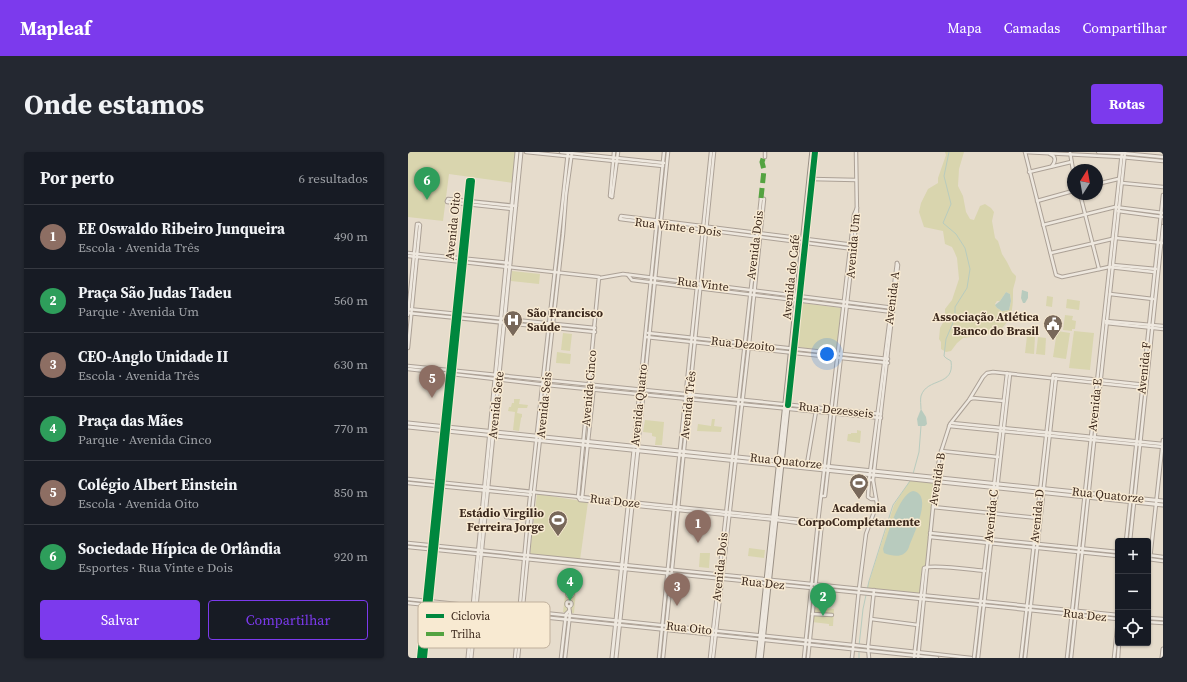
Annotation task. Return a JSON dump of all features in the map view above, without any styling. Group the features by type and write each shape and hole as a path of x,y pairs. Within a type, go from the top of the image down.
{"main road":[{"name":"Avenida do Café","path":"759,658 813,152"}],"street":[{"name":"Avenida Sete","path":"514,207 517,152"},
{"name":"Avenida Sete","path":"475,602 502,321 521,152"},
{"path":"526,152 572,154 665,165"},
{"path":"561,152 568,154"},
{"path":"614,152 611,197 613,196 618,152"},
{"name":"Avenida Quatro","path":"664,152 665,165"},
{"name":"Avenida Quatro","path":"616,658 618,623 642,394 646,337 648,333 665,165 668,152"},
{"name":"Avenida Três","path":"669,572 677,509 681,453 711,152"},
{"name":"Avenida Três","path":"693,340 701,286 714,152"},
{"name":"Avenida Um","path":"804,658 812,614 812,584 817,526 835,411 852,249 856,208 856,152"},
{"path":"1156,271 1111,266 1061,277 1056,275 1025,152 1070,153 1163,161"},
{"path":"1098,152 1163,157"},
{"path":"1044,153 1051,154 1055,158 1054,163 1049,167"},
{"path":"1029,172 1071,162 1070,153"},
{"name":"Avenida E","path":"1071,658 1080,552 1111,266 1112,239 1122,183 1123,153"},
{"name":"Avenida Seis","path":"557,273 568,154"},
{"name":"Avenida Seis","path":"520,602 557,273 572,154"},
{"name":"Avenida E","path":"1111,266 1116,238 1118,179 1123,157"},
{"path":"811,179 856,180"},
{"path":"1103,183 1118,179"},
{"name":"Avenida Oito","path":"428,602 451,372 460,260 466,202 471,181 464,260 456,316"},
{"path":"1122,183 1163,187"},
{"path":"1037,201 1067,193"},
{"name":"Avenida F","path":"1161,243 1163,195"},
{"name":"Avenida Dois","path":"710,658 720,578 719,574 725,513 747,346 760,199 763,198 760,235 752,292"},
{"path":"466,202 447,202 448,199 466,202 470,203 514,207"},
{"path":"1082,200 1099,269"},
{"path":"1043,225 1085,214 1117,209 1162,215"},
{"name":"Rua Vinte e Dois","path":"659,223 621,216 620,219 756,234 852,249"},
{"path":"408,348 409,312 417,224 420,224 418,256 409,312"},
{"name":"Avenida F","path":"1126,538 1140,443 1150,327 1163,226"},
{"path":"1116,238 1161,243"},
{"path":"1051,253 1112,239"},
{"name":"Rua Vinte e Dois","path":"804,241 852,245"},
{"path":"408,253 418,256 508,265 600,278"},
{"path":"408,256 414,255"},
{"name":"Avenida A","path":"852,658 866,532 876,506 873,480 888,361 892,308 896,264 897,263 898,265 892,308"},
{"name":"Rua Vinte","path":"600,278 618,274 798,299 892,308"},
{"name":"Rua Vinte","path":"630,276 632,280 653,280"},
{"name":"Avenida Cinco","path":"586,443 589,388 600,278"},
{"path":"1108,294 1153,299"},
{"name":"Rua Vinte","path":"846,304 892,312"},
{"path":"409,312 551,326 595,332"},
{"name":"Avenida A","path":"876,499 871,499 868,497 869,480 884,358 892,312"},
{"path":"1105,322 1163,328"},
{"name":"Avenida E","path":"1099,381 1103,365 1105,322"},
{"path":"551,326 595,328"},
{"name":"Avenida F","path":"1130,538 1136,443 1144,386 1144,366 1150,327"},
{"name":"Avenida Quatro","path":"642,390 650,338 648,333"},
{"name":"Rua Dezoito","path":"648,333 840,358 884,362 888,361"},
{"name":"Rua Dezoito","path":"646,337 693,340"},
{"name":"Rua Dezoito","path":"792,351 884,358 888,361"},
{"name":"Avenida Um","path":"826,468 831,411 840,358"},
{"name":"Rua Dezesseis","path":"408,366 545,384 642,394 687,396"},
{"name":"Rua Dezesseis","path":"408,369 451,372"},
{"path":"969,400 981,380 987,373 992,372 1055,376 1144,386"},
{"name":"Avenida C","path":"978,658 982,603 1008,373"},
{"name":"Avenida D","path":"1025,658 1055,376"},
{"name":"Rua Dezesseis","path":"497,377 545,380 831,411"},
{"name":"Avenida Cinco","path":"580,498 594,385"},
{"path":"969,400 973,398 1005,402"},
{"name":"Avenida B","path":"919,656 924,570 927,567 935,479 941,451 950,424 969,400"},
{"name":"Rua Dezesseis","path":"787,406 816,411 835,411 881,416"},
{"path":"808,464 816,411"},
{"name":"Rua Quatorze","path":"408,423 681,453 1132,499 1163,504"},
{"path":"950,424 1163,446"},
{"name":"Rua Quatorze","path":"408,426 445,428"},
{"path":"1151,542 1157,502 1163,440"},
{"path":"941,451 999,458"},
{"name":"Avenida Três","path":"663,658 673,508 681,453"},
{"name":"Avenida Dois","path":"720,578 723,575 733,458"},
{"name":"Rua Quatorze","path":"780,463 808,464 826,468"},
{"name":"Rua Doze","path":"408,479 486,489"},
{"name":"Rua Doze","path":"408,483 486,489 677,509 822,522"},
{"name":"Rua Quatorze","path":"1157,502 1163,501"},
{"path":"933,507 1039,518"},
{"path":"506,517 530,519"},
{"name":"Rua Doze","path":"774,518 822,526"},
{"name":"Avenida Um","path":"808,658 813,588 815,584 822,522"},
{"path":"930,535 1115,556"},
{"name":"Rua Dez","path":"408,544 433,548 720,578 815,584 874,590 923,597"},
{"path":"1036,546 1081,548 1115,552"},
{"name":"Avenida D","path":"1021,658 1026,607 1036,546"},
{"name":"Rua Dez","path":"408,547 433,548"},
{"path":"1151,555 1163,557"},
{"name":"Avenida Seis","path":"524,602 526,557"},
{"path":"1151,559 1163,561"},
{"path":"927,567 986,571"},
{"name":"Rua Dez","path":"669,572 719,574 813,588 867,594 923,597 1115,615"},
{"path":"869,658 868,648 874,590"},
{"path":"562,658 569,609 572,604 570,602 570,597"},
{"name":"Avenida B","path":"915,655 923,597"},
{"name":"Rua Oito","path":"408,599 423,602"},
{"name":"Avenida C","path":"972,658 982,603"},
{"name":"Avenida E","path":"1067,658 1074,612"},
{"name":"Rua Dez","path":"1074,612 1115,619"},
{"path":"812,614 832,616"},
{"name":"Rua Oito","path":"550,616 761,638 853,645 863,648 937,658"},
{"path":"566,658 568,618"},
{"path":"1151,618 1163,620"},
{"path":"871,619 918,626"},
{"path":"1151,622 1163,623"},
{"name":"Avenida Quatro","path":"612,658 618,623"},
{"name":"Avenida Três","path":"659,658 664,628"},
{"name":"Avenida Dois","path":"713,658 714,632"},
{"name":"Rua Oito","path":"808,642 853,648 857,647"},
{"path":"1114,658 1115,646"},
{"path":"1118,658 1119,646"},
{"name":"Avenida Oito","path":"420,658 421,648"},
{"name":"Avenida Oito","path":"424,658 425,648"},
{"name":"Avenida Sete","path":"468,658 469,648"},
{"name":"Avenida Sete","path":"471,658 472,648"},
{"name":"Avenida Seis","path":"515,658 516,648"},
{"name":"Avenida Seis","path":"518,658 519,648"},
{"path":"1162,658 1163,649"},
{"name":"Rua Oito","path":"919,656 972,658"}],"shaded area":[{"path":"408,152 516,152 513,183 449,174 443,221 408,217"},
{"path":"945,152 964,152 959,169 958,186 963,196 966,212 970,219 974,220 980,206 985,204 994,212 992,221 995,238 998,241 1002,254 1012,272 1016,276 1016,280 1013,290 1012,310 1008,320 1001,329 996,333 963,338 951,351 946,352 941,349 941,342 939,339 940,328 945,319 945,309 952,300 959,279 957,258 952,247 945,244 943,231 924,227 919,212 921,203 928,189 938,183 938,178 946,155","holes":["1006,292 1010,294 1011,301 1009,310 1002,311 997,308 995,304 997,301 1000,301"]},
{"path":"512,271 540,274 539,284 511,281"},
{"path":"1022,290 1028,292 1028,298 1025,303 1023,303 1021,298"},
{"path":"1006,292 1010,294 1011,301 1009,310 1002,311 995,305 1000,301"},
{"path":"1047,296 1053,297 1052,307 1046,306"},
{"path":"1067,299 1080,301 1079,310 1066,308"},
{"path":"802,303 841,308 837,351 796,347"},
{"path":"1065,315 1073,316 1072,320 1076,321 1075,329 1072,329 1072,331 1063,330"},
{"path":"1057,331 1070,333 1066,359 1053,357"},
{"path":"1074,331 1094,333 1090,370 1069,368"},
{"path":"563,333 572,334 570,351 561,350"},
{"path":"1027,336 1035,337 1034,354 1025,353"},
{"path":"1038,337 1046,338 1045,355 1036,354"},
{"path":"557,352 571,354 570,364 556,363"},
{"path":"514,399 520,399 519,404 528,405 527,408 518,408 517,413 522,414 519,431 513,430 515,412 508,411 512,403 514,403"},
{"path":"921,409 926,417 927,424 925,426 918,426 917,419"},
{"path":"712,419 715,419 714,426 722,427 721,432 697,431 698,424 711,426"},
{"path":"645,420 664,422 662,445 655,445 656,437 652,436 652,433 643,432"},
{"path":"857,430 861,431 860,443 847,441 848,434 857,433"},
{"path":"911,479 935,481 927,567 924,570 919,593 867,588 894,505"},
{"path":"913,491 919,494 922,499 922,507 918,525 909,547 905,553 899,556 884,553 883,549 898,507 908,494"},
{"name":"Estádio Virgilio Ferreira Jorge","path":"537,494 588,502 580,560 530,554"},
{"path":"749,548 765,550 764,558 748,556"},
{"path":"700,553 710,553 709,568 699,567"},
{"path":"566,589 576,590 574,613 563,612"},
{"path":"813,607 834,609 833,626 829,626 829,624 812,622"}],"waterway":[{"path":"921,409 921,396 924,390 949,375 951,361 944,356 946,339 955,318 955,307 967,288 970,269 965,248 956,234 943,223 951,204 944,176 949,152"},
{"path":"913,474 919,452 921,426"},
{"path":"859,658 863,609 869,581 893,505 910,481"}],"marked path":[{"path":"761,198 764,170 762,162 764,156"}],"cycle path":[{"path":"788,405 815,152"},
{"path":"426,602 469,181 472,181 430,602"},
{"path":"420,658 421,648"},
{"path":"424,658 425,648"}],"place":[{"name":"Sociedade Hípica de Orlândia","path":"427,200"},
{"name":"São Francisco Saúde","path":"513,337"},
{"name":"Associação Atlética Banco do Brasil","path":"1053,341"},
{"name":"Colégio Albert Einstein","path":"432,398"},
{"name":"Academia CorpoCompletamente","path":"859,500"},
{"name":"Estádio Virgilio Ferreira Jorge","path":"558,537"},
{"name":"EE Oswaldo Ribeiro Junqueira","path":"698,543"},
{"name":"Praça das Mães","path":"570,601"},
{"name":"CEO-Anglo Unidade II","path":"677,606"},
{"name":"Praça São Judas Tadeu","path":"823,616"}]}
